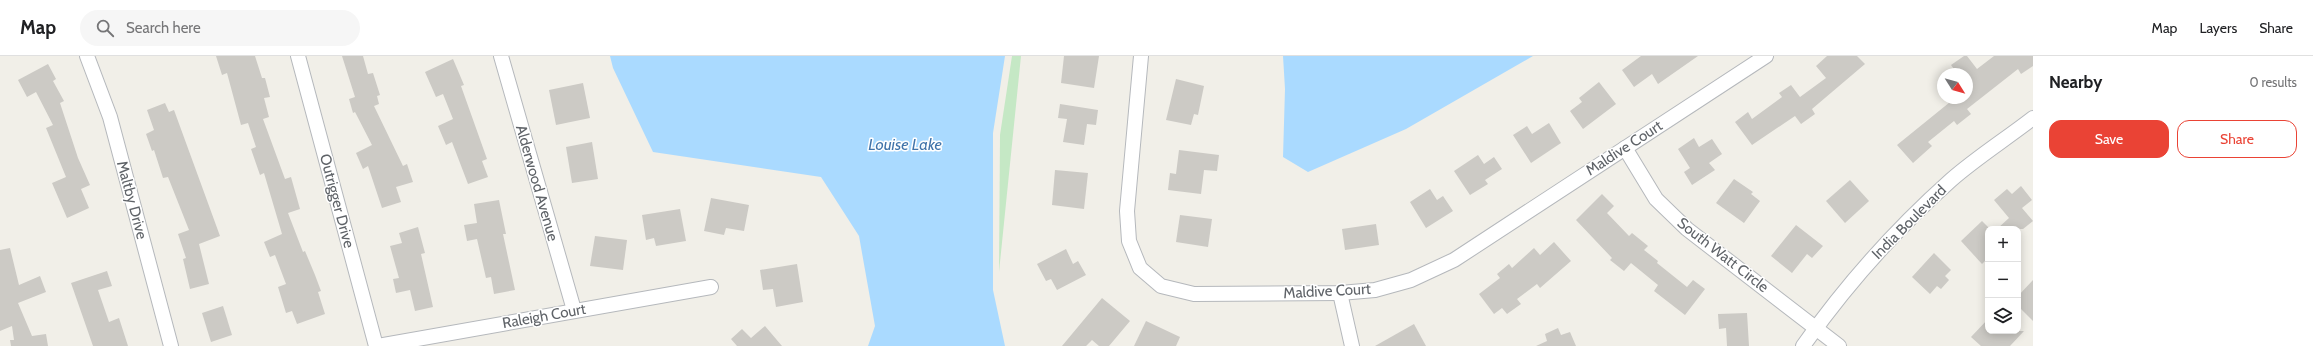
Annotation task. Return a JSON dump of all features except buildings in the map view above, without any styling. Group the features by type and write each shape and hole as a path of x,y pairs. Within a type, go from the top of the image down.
{"street":[{"name":"Maltby Drive","path":"87,56 110,117 171,346"},
{"name":"Outrigger Drive","path":"298,56 377,346"},
{"name":"Alderwood Avenue","path":"501,56 574,310"},
{"name":"Maldive Court","path":"1141,56 1127,211 1130,241 1140,268 1161,286 1194,294 1340,293 1375,290 1411,280 1454,260 1766,56"},
{"name":"India Boulevard","path":"1803,346 1883,246 1951,180 2033,118"},
{"name":"South Watt Circle","path":"1625,148 1656,199 1687,229 1839,346"},
{"name":"Raleigh Court","path":"377,346 711,287"},
{"path":"1340,293 1352,346"}],"green space":[{"path":"1012,56 1021,56 999,272 1000,135"}],"water":[{"name":"Louise Lake","path":"610,56 1005,56 993,133 993,290 1005,346 868,346 875,326 859,236 821,177 653,152 613,68"},
{"path":"1283,56 1533,56 1406,129 1308,172 1283,157 1285,89"}]}
